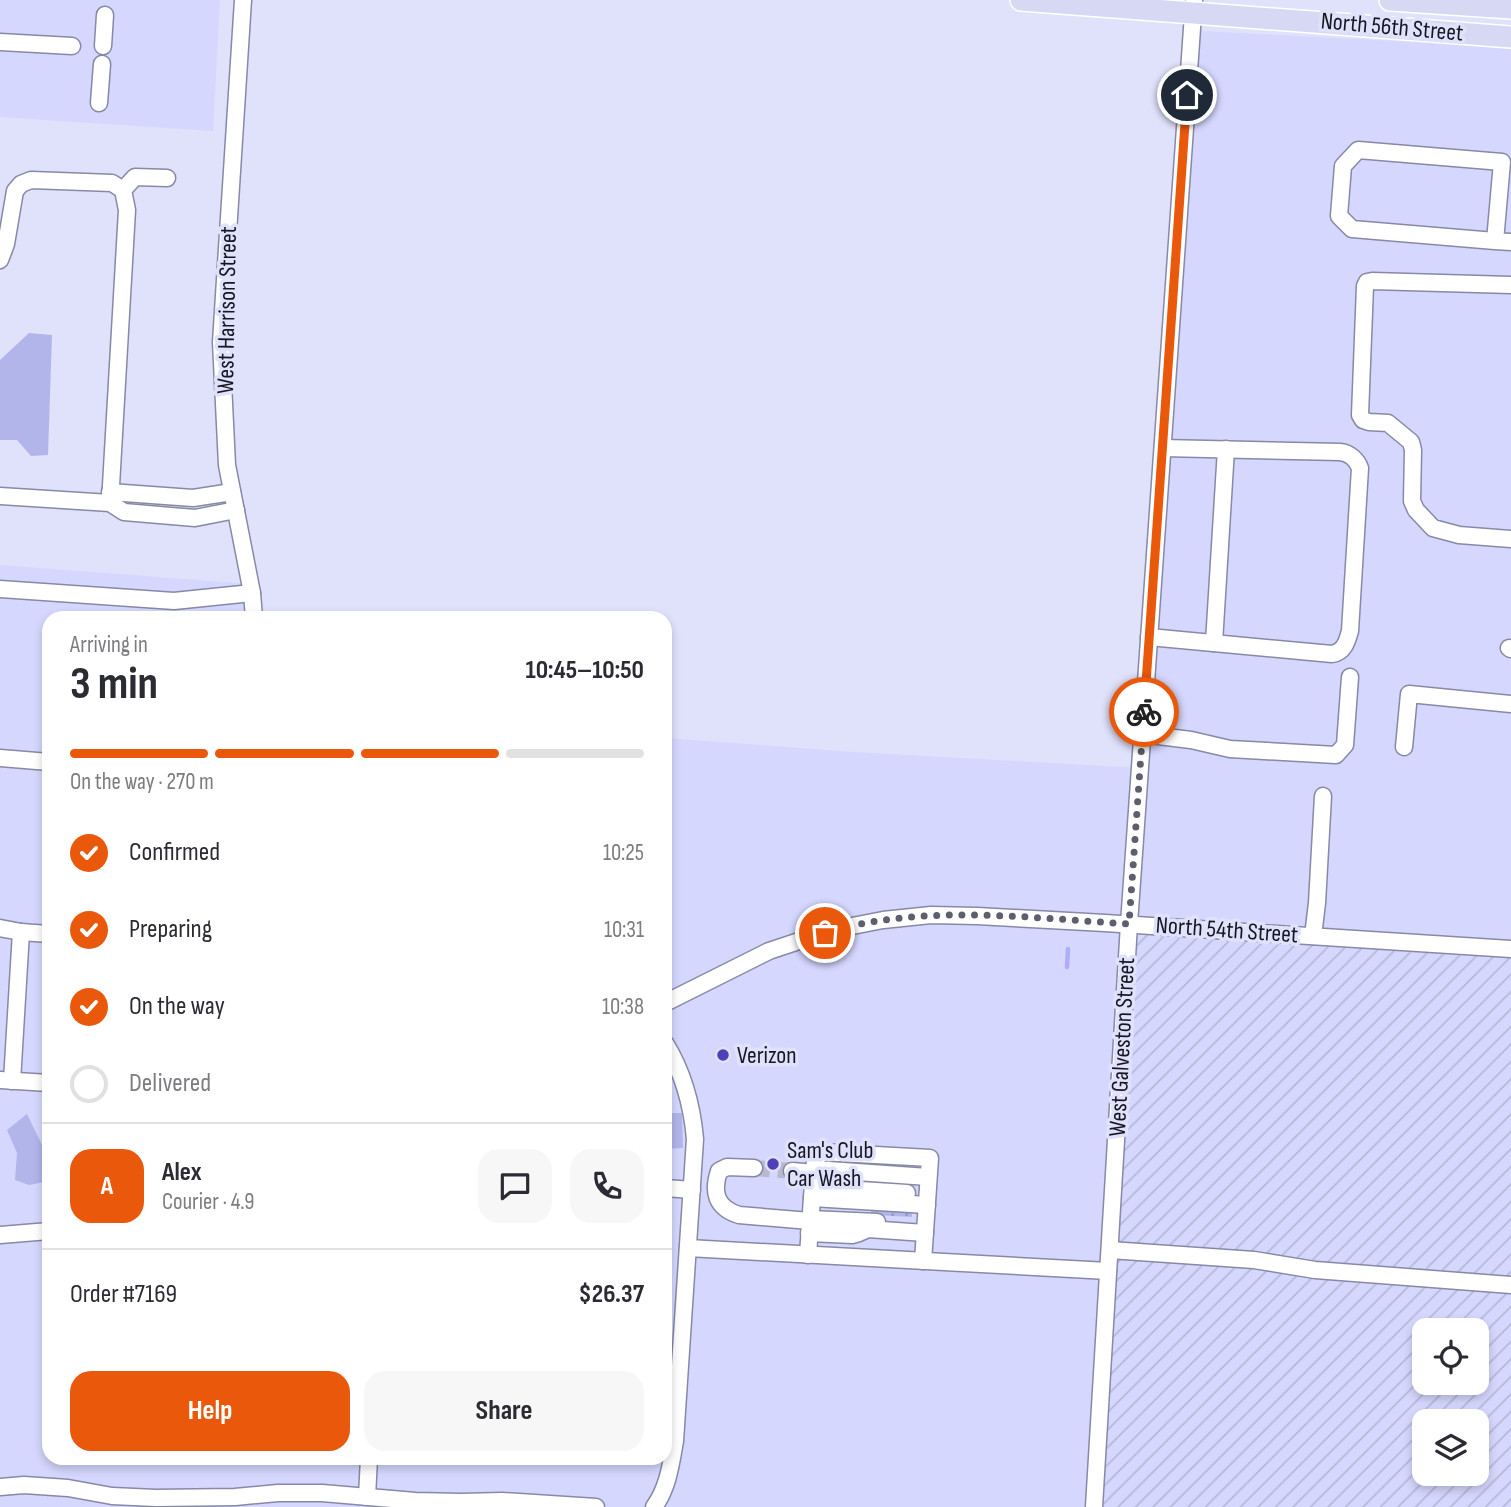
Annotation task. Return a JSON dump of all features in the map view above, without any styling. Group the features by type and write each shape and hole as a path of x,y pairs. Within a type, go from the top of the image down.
{"main road":[{"name":"North 56th Street","path":"1021,0 1194,6 1511,37"},
{"name":"North 56th Street","path":"1390,0 1511,8"}],"street":[{"name":"West Harrison Street","path":"243,0 221,342 227,465 253,611"},
{"name":"West Galveston Street","path":"1094,1507 1129,924 1194,6"},
{"path":"103,46 105,15"},
{"path":"0,42 72,46"},
{"path":"99,103 102,64"},
{"path":"1358,150 1502,162 1503,242 1352,229 1339,216 1343,166 1358,150"},
{"path":"123,190 135,177 167,178"},
{"path":"0,260 6,244 15,191 21,184 32,180 112,183 123,190 127,210 110,497 124,512 195,518 236,510"},
{"path":"1511,285 1367,282 1360,415 1363,420 1369,422 1388,423 1411,442 1412,501 1416,510 1433,528 1459,536 1511,539"},
{"path":"1149,637 1332,654 1341,650 1350,631 1360,468 1354,459 1345,453 1163,448"},
{"path":"1214,643 1226,450"},
{"path":"0,496 193,498 232,492"},
{"path":"0,590 174,601 251,593"},
{"path":"1142,734 1191,740 1230,749 1336,755 1345,745 1350,677"},
{"path":"1404,747 1409,694 1511,704"},
{"path":"0,758 42,761"},
{"path":"1313,936 1323,796"},
{"name":"North 54th Street","path":"672,1000 769,951 842,928 931,915 1129,924 1511,949"},
{"path":"0,928 42,934"},
{"path":"21,932 6,1081 42,1083"},
{"path":"672,1057 681,1074 693,1117 695,1139 672,1457"},
{"path":"754,1168 727,1167 719,1171 715,1187 719,1201 730,1212 810,1224 925,1229"},
{"path":"792,1171 927,1200"},
{"path":"813,1177 929,1172 923,1261"},
{"path":"808,1255 813,1177"},
{"path":"672,1189 692,1190"},
{"path":"0,1235 42,1232"},
{"path":"688,1248 1108,1271"},
{"path":"1110,1250 1254,1260 1315,1270 1511,1286"},
{"path":"367,1497 369,1465"},
{"path":"654,1507 660,1498 670,1465"},
{"path":"0,1487 24,1485 68,1488 112,1496 156,1498 322,1493 415,1501 502,1501 596,1507"}],"shaded area":[{"path":"0,0 220,0 213,131 0,117"},
{"path":"1201,31 1511,47 1511,949 1094,1507 0,1507 0,565 250,584 253,611 42,611 42,1465 672,1465 672,739 1140,768 1138,810"},
{"path":"29,333 52,335 48,455 31,456 17,440 0,440 0,360"},
{"path":"1129,924 1511,949 1511,1507 1094,1507"},
{"path":"672,1113 682,1113 683,1148 672,1149"},
{"path":"27,1114 42,1145 42,1182 29,1185 15,1180 17,1153 7,1130"},
{"path":"872,1209 912,1209 912,1217 874,1215"}],"waterway":[{"path":"1067,967 1068,949"}],"tunnel":[{"path":"754,1168 792,1171"}],"way so far":[{"path":"825,933 883,920 931,915 1129,924 1144,712"}],"place":[{"name":"Verizon","path":"723,1055"},
{"name":"Sam's Club Car Wash","path":"773,1164"}],"route":[{"path":"1144,712 1187,95"}]}
